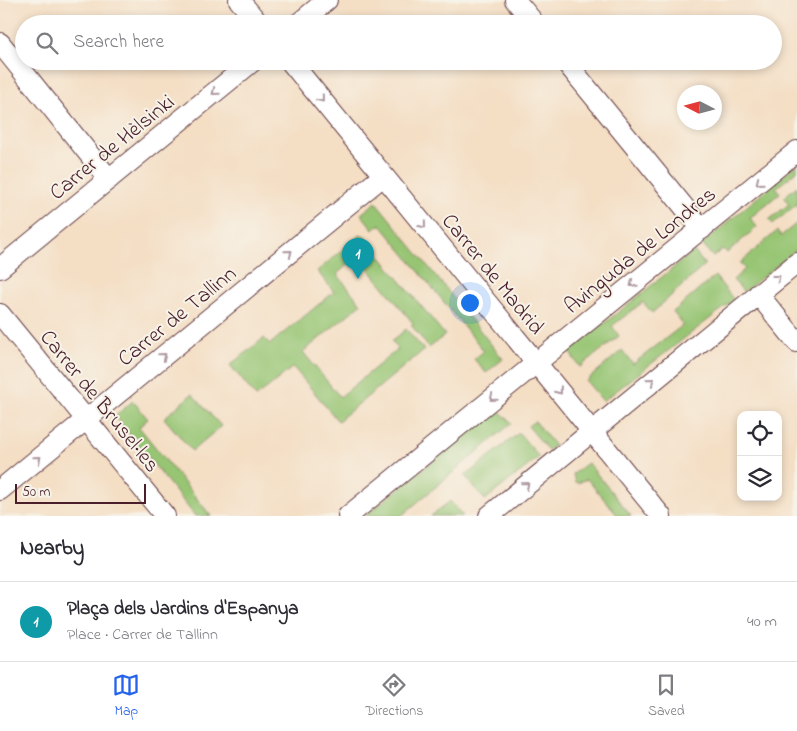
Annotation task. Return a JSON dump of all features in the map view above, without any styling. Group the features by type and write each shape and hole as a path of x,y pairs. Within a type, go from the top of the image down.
{"street":[{"path":"240,0 252,15"},
{"path":"309,15 327,0"},
{"path":"516,0 528,15"},
{"path":"0,43 15,62"},
{"path":"22,70 109,179"},
{"name":"Carrer de Hèlsinki","path":"0,268 241,70"},
{"name":"Carrer de Madrid","path":"297,70 661,516"},
{"path":"572,70 702,229"},
{"name":"Avinguda de Londres","path":"348,516 797,152"},
{"name":"Carrer de Tallinn","path":"0,490 383,176"},
{"path":"489,516 797,263"},
{"path":"758,294 797,342"},
{"name":"Carrer de Brusel·les","path":"0,314 165,516"}],"green space":[{"path":"797,164 797,171 776,188 780,193 750,218 757,227 727,253 723,249 713,257 702,244"},
{"path":"797,186 797,204 773,224 769,220 789,204 784,197"},
{"path":"376,202 503,359 486,373 474,359 484,351 380,224 373,229 361,214"},
{"path":"797,223 797,249 744,292 733,280 745,269 740,263 777,231 781,236"},
{"path":"362,234 445,335 429,348 411,325 413,323 358,256 337,274 361,304 303,352 340,397 398,349 392,341 406,329 424,350 338,421 293,367 256,397 230,365 264,338 270,344 334,292 317,271"},
{"path":"694,251 705,265 652,313 643,302 612,326 619,336 580,367 569,352"},
{"path":"715,276 734,300 603,401 586,381 622,350 633,364 683,325 673,312"},
{"path":"192,394 221,426 192,451 164,418"},
{"path":"133,401 148,419 139,427 211,516 195,516 115,416"},
{"path":"497,409 512,423 401,516 365,516"},
{"path":"535,421 555,446 548,450 528,426"},
{"path":"519,433 539,457 485,500 465,476"},
{"path":"588,463 631,516 618,516 587,479 578,483 575,482 573,474"},
{"path":"450,501 463,516 431,516"}],"place":[{"name":"Plaça dels Jardins d'Espanya","path":"358,279"}]}
